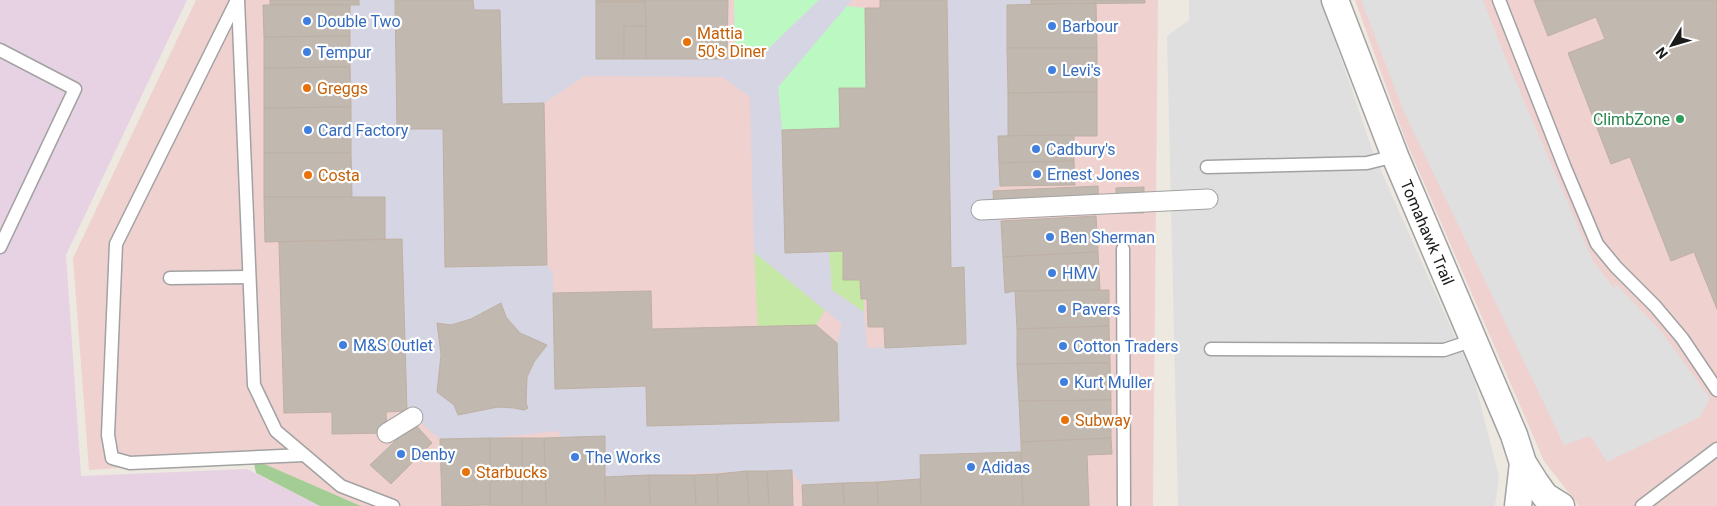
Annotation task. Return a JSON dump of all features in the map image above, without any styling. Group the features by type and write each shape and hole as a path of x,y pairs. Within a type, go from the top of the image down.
{"street":[{"name":"Tomahawk Trail","path":"1335,0 1395,156 1514,435 1523,463 1545,496 1561,506"},
{"path":"981,210 1208,199"},
{"path":"387,433 413,417"},
{"name":"Tomahawk Trail","path":"1518,506 1523,463"}],"lane":[{"path":"237,0 254,386 276,432 341,486 393,506"},
{"path":"237,0 116,244 108,435 112,458 130,463 304,454"},
{"path":"1499,0 1597,244 1682,338 1717,390"},
{"path":"0,50 75,89 0,247"},
{"path":"1207,167 1367,163 1395,156"},
{"path":"1123,249 1124,506"},
{"path":"170,278 250,277"},
{"path":"1211,349 1444,350 1474,340"},
{"path":"1642,506 1717,449"}],"shaded area":[{"path":"0,0 187,0 66,255 81,476 247,469 320,506 0,506"},
{"path":"196,0 1158,0 1153,506 361,506 253,459 89,470 73,258"},
{"path":"359,0 395,0 397,129 443,129 445,267 547,265 553,274 555,389 646,386 647,426 839,421 837,343 842,324 754,252 750,97 722,77 585,76 544,103 502,104 500,10 474,10 473,0 596,0 596,59 727,59 762,55 819,0 852,0 778,87 782,130 785,252 829,252 832,290 864,312 867,348 966,344 964,267 951,268 947,0 1031,0 1031,4 1007,5 1008,136 998,137 1000,186 993,191 995,215 1001,221 1005,293 1015,291 1021,452 920,455 920,479 802,485 791,470 605,477 604,436 560,437 559,431 490,438 440,439 407,411 402,239 385,239 384,197 352,197 350,5 358,5"},
{"path":"1189,0 1321,0 1374,155 1475,382 1499,477 1495,506 1178,506 1167,36 1189,20"},
{"path":"1355,0 1717,0 1717,506 1579,506 1544,461 1405,139"},
{"path":"1361,0 1483,0 1506,59 1593,261 1615,289 1615,283 1661,331 1710,398 1700,417 1607,462 1590,436 1564,445 1404,112"}],"green space":[{"path":"734,0 819,0 762,55 735,56"},
{"path":"846,6 865,8 866,88 839,88 840,128 782,130 778,87"},
{"path":"843,251 843,280 860,280 861,299 864,299 864,312 832,290 829,252"},
{"path":"754,252 825,310 816,325 758,327"},
{"path":"253,459 361,506 320,506 256,473"}],"building":[{"path":"270,0 359,0 359,5 270,5"},
{"path":"395,0 473,0 474,10 500,10 502,104 544,103 547,265 445,267 443,129 397,129"},
{"path":"596,0 645,0 645,2 596,2"},
{"name":"Mattia 50's Diner","path":"645,0 728,0 727,59 646,59"},
{"path":"880,0 947,0 951,268 964,267 966,344 885,348 884,327 868,327 867,299 861,299 860,280 843,280 843,251 785,253 782,130 840,128 839,88 866,88 865,8 880,8"},
{"path":"1031,0 1145,0 1145,3 1031,4"},
{"path":"1534,0 1717,0 1717,309 1694,252 1671,261 1630,157 1611,164 1568,53 1605,39 1596,17 1548,36"},
{"path":"596,2 645,2 646,26 624,26 624,59 596,59"},
{"name":"Barbour","path":"1096,3 1097,48 1007,48 1007,5"},
{"name":"Double Two","path":"263,5 350,5 350,36 264,37"},
{"path":"624,26 646,26 646,59 624,59"},
{"name":"Tempur","path":"350,36 350,67 264,68 264,37"},
{"name":"Levi's","path":"1007,48 1097,48 1097,92 1008,93"},
{"name":"Greggs","path":"350,67 351,107 264,108 264,68"},
{"path":"1097,92 1097,136 1008,136 1008,93"},
{"name":"Card Factory","path":"351,107 351,153 264,153 264,108"},
{"name":"Cadbury's","path":"1074,135 1074,161 999,163 998,136"},
{"name":"Costa","path":"264,153 351,153 352,197 264,197"},
{"name":"Ernest Jones","path":"1074,161 1075,185 1000,186 999,163"},
{"path":"1098,186 1099,211 994,209 993,191"},
{"path":"1144,187 1144,213 1116,213 1116,188"},
{"path":"264,197 385,197 385,239 265,242"},
{"name":"Ben Sherman","path":"1096,216 1098,252 1003,257 1001,221"},
{"name":"M&S Outlet","path":"402,239 407,411 386,412 387,433 332,434 332,412 284,413 279,242"},
{"name":"HMV","path":"1098,252 1100,290 1015,291 1005,293 1003,257"},
{"name":"Pavers","path":"1109,290 1109,326 1017,329 1015,291"},
{"path":"651,291 652,329 816,325 837,343 839,421 647,426 646,386 555,389 553,293"},
{"path":"501,303 506,317 520,333 547,345 534,362 527,377 526,403 528,408 524,410 498,407 458,415 454,405 437,392 441,355 437,323 451,325 471,319"},
{"name":"Cotton Traders","path":"1109,326 1110,363 1017,364 1017,329"},
{"name":"Kurt Muller","path":"1110,363 1111,400 1019,401 1017,364"},
{"name":"Subway","path":"1111,400 1111,438 1021,442 1019,401"},
{"name":"Denby","path":"414,423 432,443 391,484 370,465"},
{"name":"The Works","path":"605,436 605,506 546,506 544,438"},
{"path":"490,438 522,438 522,506 490,506"},
{"name":"Starbucks","path":"490,438 490,505 442,506 440,439"},
{"path":"522,438 544,438 546,506 522,506"},
{"path":"1111,438 1112,454 1087,455 1089,506 1023,506 1021,442"},
{"name":"Adidas","path":"1021,452 1023,506 921,506 920,455"},
{"path":"792,470 793,506 769,506 767,471"},
{"path":"747,471 767,471 769,506 749,506"},
{"path":"747,471 749,506 718,506 717,474"},
{"path":"717,474 718,506 696,506 694,475"},
{"path":"649,475 694,475 696,506 650,506"},
{"path":"649,475 650,506 606,506 605,477"},
{"path":"920,479 921,506 878,506 877,482"},
{"path":"877,482 878,506 844,506 843,483"},
{"path":"843,483 844,506 803,506 802,485"}],"place":[{"name":"Double Two","path":"307,21"},
{"name":"Barbour","path":"1052,26"},
{"name":"Mattia 50's Diner","path":"687,42"},
{"name":"Tempur","path":"307,52"},
{"name":"Levi's","path":"1052,70"},
{"name":"Greggs","path":"307,88"},
{"name":"ClimbZone","path":"1680,119"},
{"name":"Card Factory","path":"308,130"},
{"name":"Cadbury's","path":"1036,149"},
{"name":"Ernest Jones","path":"1037,174"},
{"name":"Costa","path":"308,175"},
{"name":"Ben Sherman","path":"1050,237"},
{"name":"HMV","path":"1052,273"},
{"name":"Pavers","path":"1062,309"},
{"name":"M&S Outlet","path":"343,345"},
{"name":"Cotton Traders","path":"1063,346"},
{"name":"Kurt Muller","path":"1064,382"},
{"name":"Subway","path":"1065,420"},
{"name":"Denby","path":"401,454"},
{"name":"The Works","path":"575,457"},
{"name":"Adidas","path":"971,467"},
{"name":"Starbucks","path":"466,472"}]}
